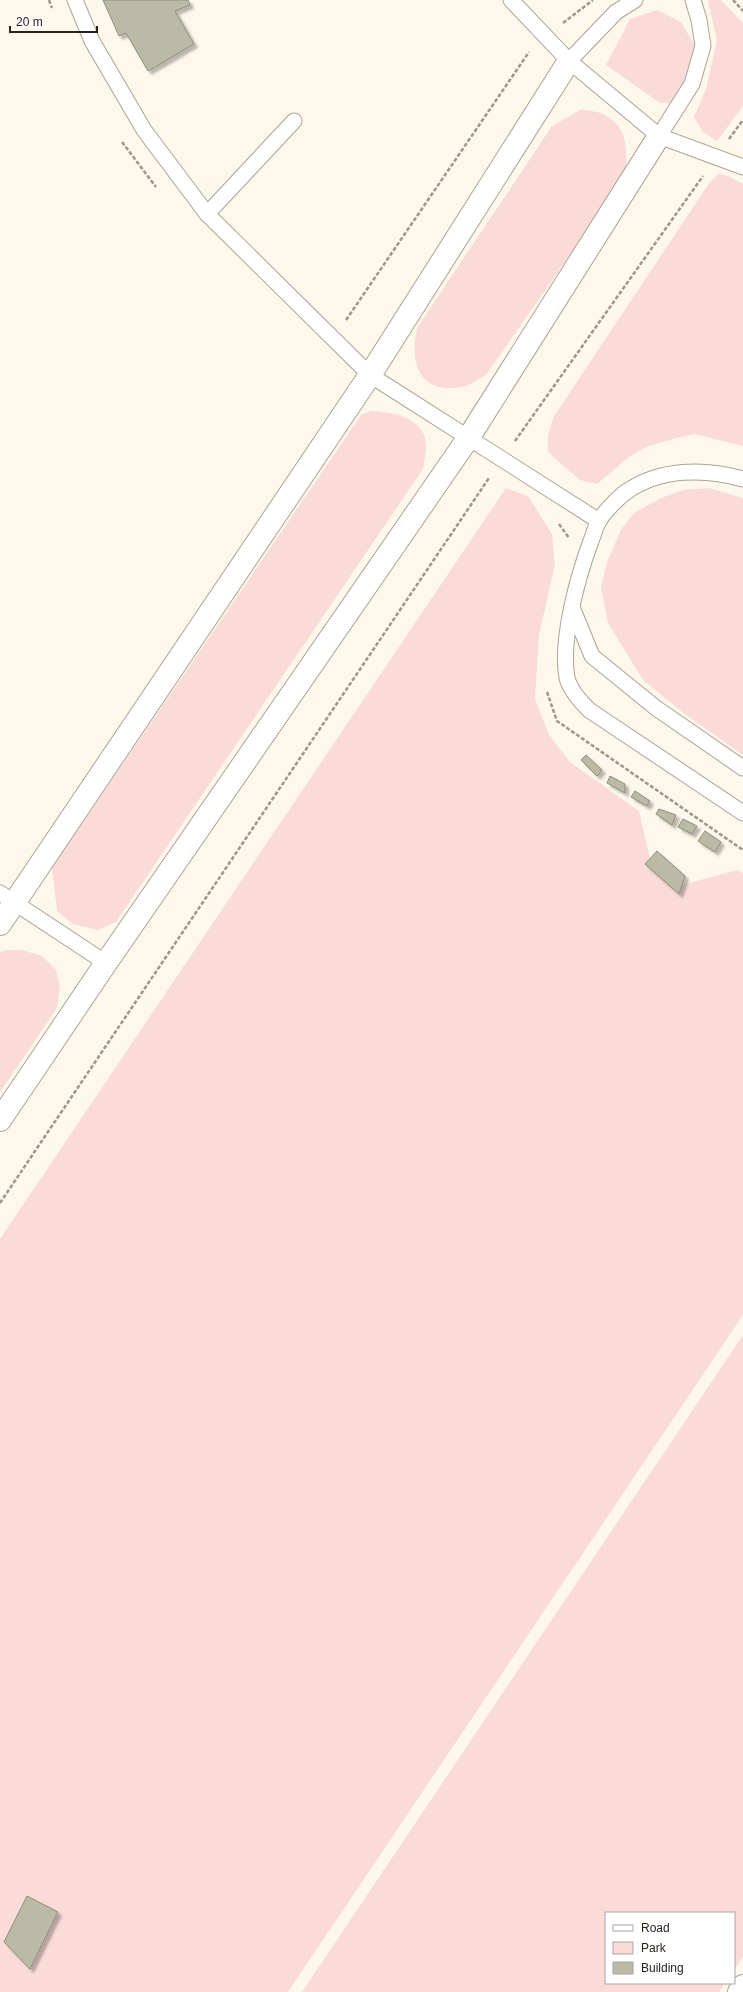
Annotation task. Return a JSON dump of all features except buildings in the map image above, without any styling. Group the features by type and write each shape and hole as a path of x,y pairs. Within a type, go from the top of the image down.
{"main road":[{"path":"0,924 7,899 370,375 569,61"},
{"path":"0,1120 106,963 469,437 659,136"},
{"path":"739,1992 743,1986"}],"lane":[{"path":"75,0 92,41 144,130 207,214 370,375 599,520"},
{"path":"511,0 569,61 659,136 743,167"},
{"path":"569,61 596,30 616,12 635,0"},
{"path":"659,136 692,84 702,46 699,20 692,0"},
{"path":"207,214 294,121"},
{"path":"743,479 724,474 682,472 656,476 626,492 599,520 585,557 572,606 566,658 567,679 577,698 589,710 743,813"},
{"path":"572,606 592,656 656,708 743,768"},
{"path":"7,899 106,963"}],"path":[{"path":"333,338 535,43 593,0"},
{"path":"733,0 743,11"},
{"path":"0,1203 502,458 743,120"}],"green space":[{"path":"721,0 743,23 743,106 717,141 703,132 694,117 706,89 717,40 708,1"},
{"path":"657,10 681,22 695,46 688,79 672,103 660,103 606,65 630,19"},
{"path":"582,109 603,114 611,119 622,132 626,149 625,176 486,375 470,384 458,388 438,387 426,381 419,371 415,359 415,340 417,328 552,126"},
{"path":"718,174 728,176 743,184 743,446 694,434 646,447 629,457 597,484 580,480 548,451 548,436 553,418 708,185"},
{"path":"371,411 390,413 409,419 416,424 422,431 425,439 426,450 423,469 116,922 98,930 73,924 57,911 52,868 361,415"},
{"path":"506,488 528,496 552,534 555,564 539,635 535,699 549,735 570,762 639,811 650,858 645,864 679,894 682,885 737,870 743,873 743,1315 288,1992 0,1992 0,1239"},
{"path":"709,488 743,498 743,755 686,715 643,680 608,623 601,587 607,562 621,530 634,513 661,498 683,490"},
{"path":"6,950 22,950 42,956 56,970 60,987 57,1008 0,1092 0,952"},
{"path":"743,1335 743,1957 735,1969 735,1912 605,1912 605,1984 724,1984 719,1992 302,1992"}]}
